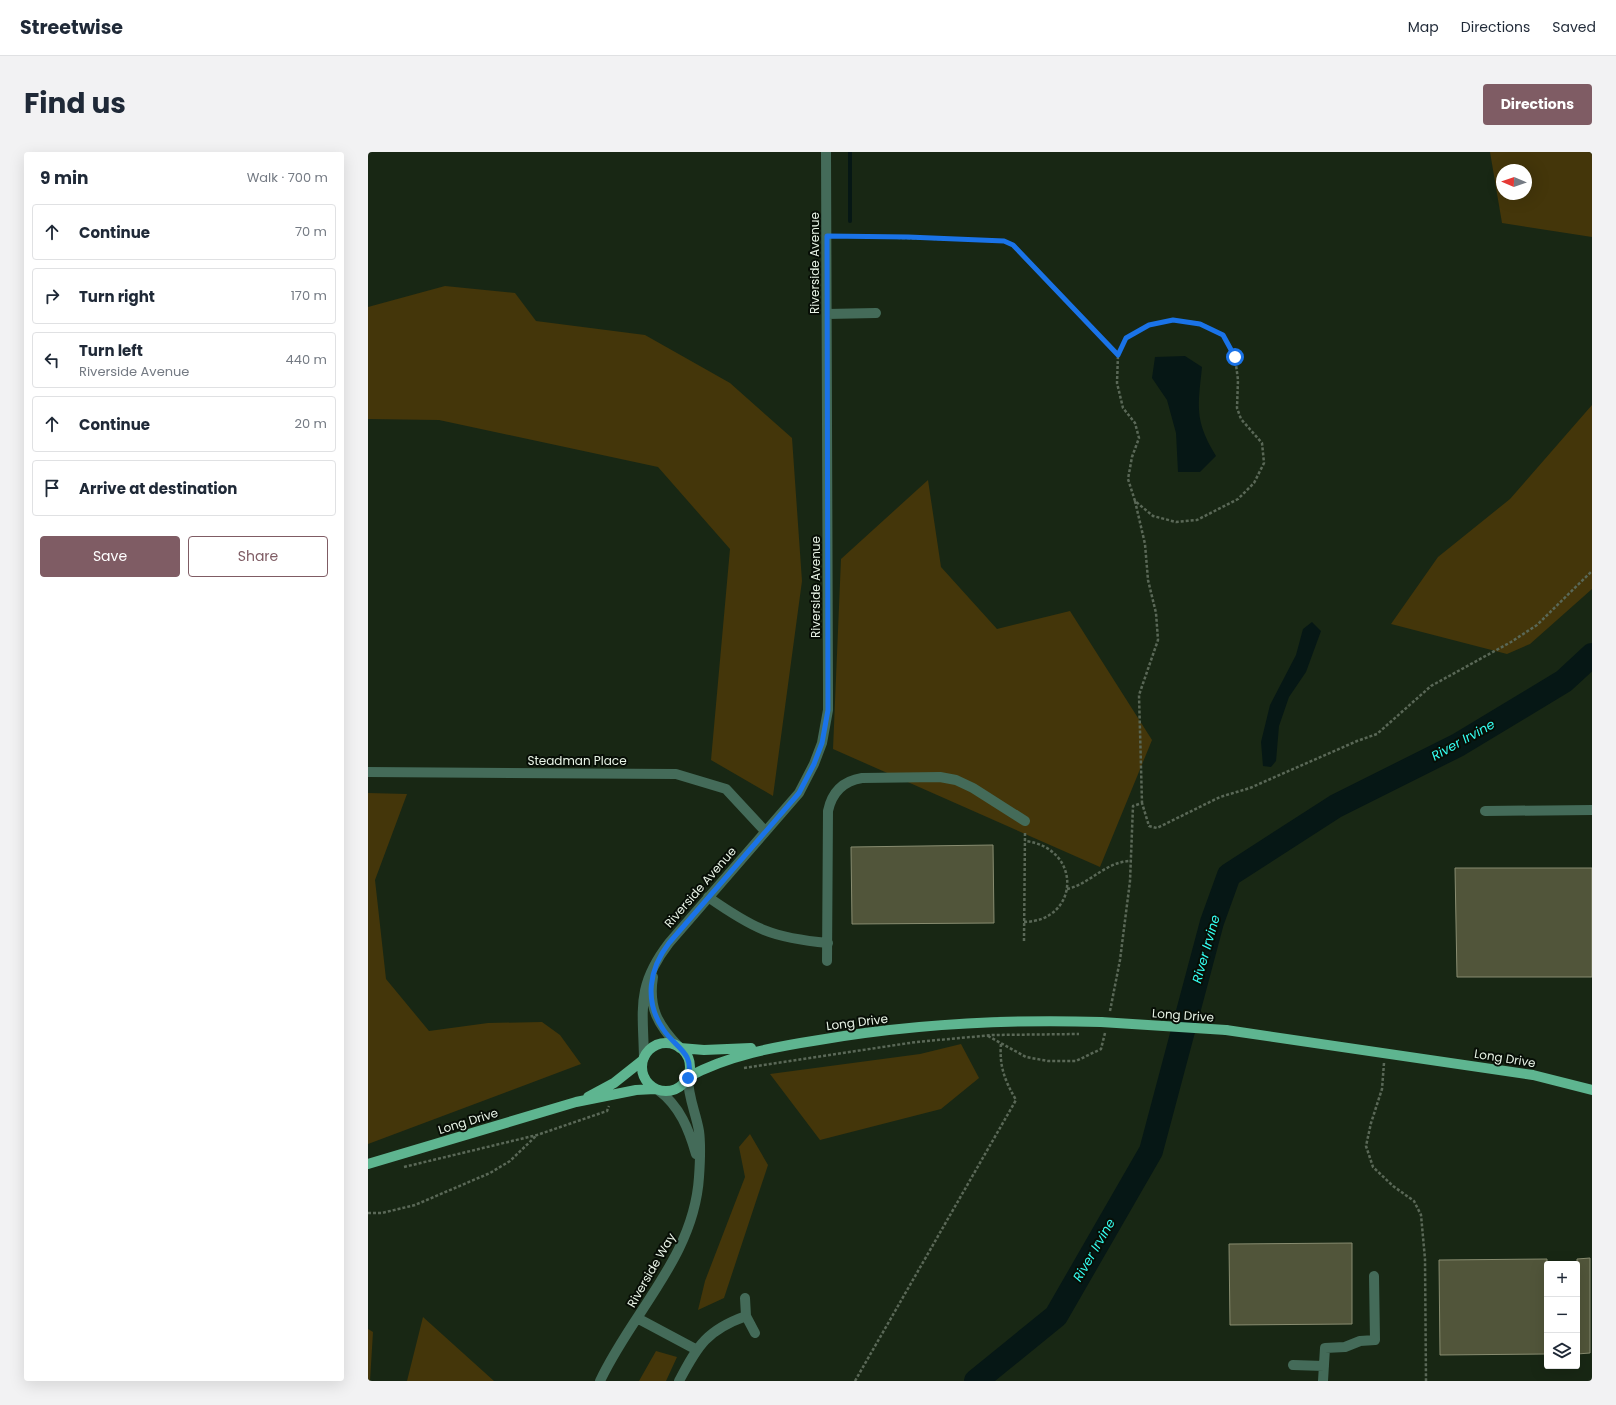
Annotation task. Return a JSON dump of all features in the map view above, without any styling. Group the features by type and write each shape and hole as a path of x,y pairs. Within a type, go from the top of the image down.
{"main road":[{"name":"Long Drive","path":"688,1077 716,1063 769,1048 845,1035 954,1024 1045,1020 1226,1030 1533,1075 1592,1090"},
{"path":"663,1043 680,1047 686,1054 689,1061 688,1077 678,1088 665,1092 657,1090 646,1080 642,1067 644,1059 648,1051 663,1043"},
{"name":"Long Drive","path":"680,1047 704,1050 769,1048"},
{"name":"Long Drive","path":"576,1102 614,1084 644,1059"},
{"name":"Long Drive","path":"368,1164 576,1102 636,1090 657,1090"}],"street":[{"name":"Riverside Avenue","path":"644,1059 642,1000 644,988 655,963 669,943 708,897 792,802 807,779 822,743 828,710 826,152"},
{"path":"827,314 876,313"},
{"name":"Steadman Place","path":"368,772 676,774 726,789 765,831"},
{"path":"827,961 828,811 830,801 835,793 848,782 862,778 948,778 973,788 1025,821"},
{"path":"1485,811 1592,810"},
{"path":"708,897 739,919 764,932 781,937 828,943"},
{"name":"Riverside Avenue","path":"655,963 651,1001 654,1012 664,1031 680,1047"},
{"name":"Riverside Way","path":"600,1381 637,1318 672,1264 686,1234 696,1203 699,1163 699,1133 690,1099 688,1077"},
{"name":"Riverside Way","path":"657,1090 673,1104 680,1114 690,1135 699,1163"},
{"path":"1323,1381 1325,1348 1345,1347 1360,1341 1375,1340 1374,1276"},
{"path":"745,1298 746,1316 755,1333"},
{"path":"679,1381 697,1350 707,1337 716,1329 746,1316"},
{"path":"637,1318 697,1350"},
{"path":"1293,1366 1324,1366"}],"path":[{"path":"827,236 908,237 1004,241 1013,245 1118,355"},
{"path":"1135,501 1153,516 1176,522 1198,520 1238,498 1254,483 1264,463 1262,443 1242,420 1237,408 1238,380 1235,357 1223,335 1200,324 1173,320 1149,325 1126,338 1118,355 1117,383 1123,408 1135,423 1139,438 1132,457 1128,479 1135,501 1136,514 1145,544 1148,580 1156,612 1158,640 1139,695 1142,802 1149,826 1157,828 1220,797 1250,788 1356,741 1377,734 1432,686 1511,642 1537,625 1592,571"},
{"path":"1115,994 1124,934 1133,834 1133,806 1142,802"},
{"path":"1024,941 1025,821"},
{"path":"1024,922 1038,920 1051,913 1062,901 1067,889 1067,875 1057,855 1038,843 1025,841"},
{"path":"1067,889 1079,885 1114,864 1130,861"},
{"path":"736,1070 916,1042 988,1036 1081,1034"},
{"path":"988,1036 1026,1057 1048,1061 1076,1061 1101,1049"},
{"path":"855,1381 1016,1100 1004,1079 1000,1058 1002,1043"},
{"path":"1384,1061 1382,1089 1371,1123 1366,1146 1373,1168 1393,1186 1414,1201 1421,1214 1425,1259 1426,1381"},
{"path":"399,1168 537,1135 607,1112 611,1101"},
{"path":"368,1213 382,1213 414,1205 490,1173 510,1160 537,1135"}],"shaded area":[{"path":"1490,152 1592,152 1592,237 1502,223 1498,200 1532,200 1532,164 1496,164 1496,188"},
{"path":"445,286 515,293 536,321 645,335 730,383 792,438 802,581 773,796 711,760 730,549 658,467 439,420 368,419 368,307"},
{"path":"1185,356 1202,367 1199,393 1199,413 1204,433 1216,456 1200,472 1178,472 1176,433 1167,400 1152,378 1155,357"},
{"path":"1592,405 1592,589 1530,644 1507,654 1391,624 1438,557 1510,499"},
{"path":"928,480 941,567 997,629 1070,611 1152,740 1100,867 833,749 841,559"},
{"path":"1312,622 1321,631 1306,672 1289,697 1279,726 1276,761 1271,767 1263,766 1261,742 1270,705 1296,655 1303,629"},
{"path":"368,793 407,794 375,880 386,979 429,1031 488,1023 542,1022 560,1035 581,1064 368,1144"},
{"path":"961,1044 979,1078 941,1109 820,1140 770,1074 920,1054"},
{"path":"750,1134 768,1165 724,1298 698,1310 705,1281 745,1177 739,1147"},
{"path":"423,1317 494,1381 407,1381"},
{"path":"368,1329 373,1332 370,1381 368,1381"},
{"path":"656,1351 677,1357 666,1381 639,1381"}],"building":[{"path":"993,845 994,923 852,924 851,847"},
{"path":"1455,868 1592,868 1592,977 1457,977"},
{"path":"1352,1243 1352,1324 1230,1325 1229,1244"},
{"path":"1590,1258 1590,1353 1580,1354 1580,1261 1577,1261 1577,1259"},
{"path":"1547,1259 1547,1261 1544,1261 1544,1354 1440,1355 1439,1260"}],"waterway":[{"path":"850,152 850,221"},
{"name":"River Irvine","path":"976,1381 1056,1316 1151,1151 1212,922 1229,875 1336,806 1458,745 1564,681 1592,655"}],"route":[{"path":"688,1078 690,1069 686,1054 664,1031 654,1012 651,1001 655,963 669,943 799,793 814,764 826,727 828,710 827,236 908,237 1004,241 1013,245 1118,355 1126,338 1149,325 1173,320 1200,324 1223,335 1235,357"}]}
